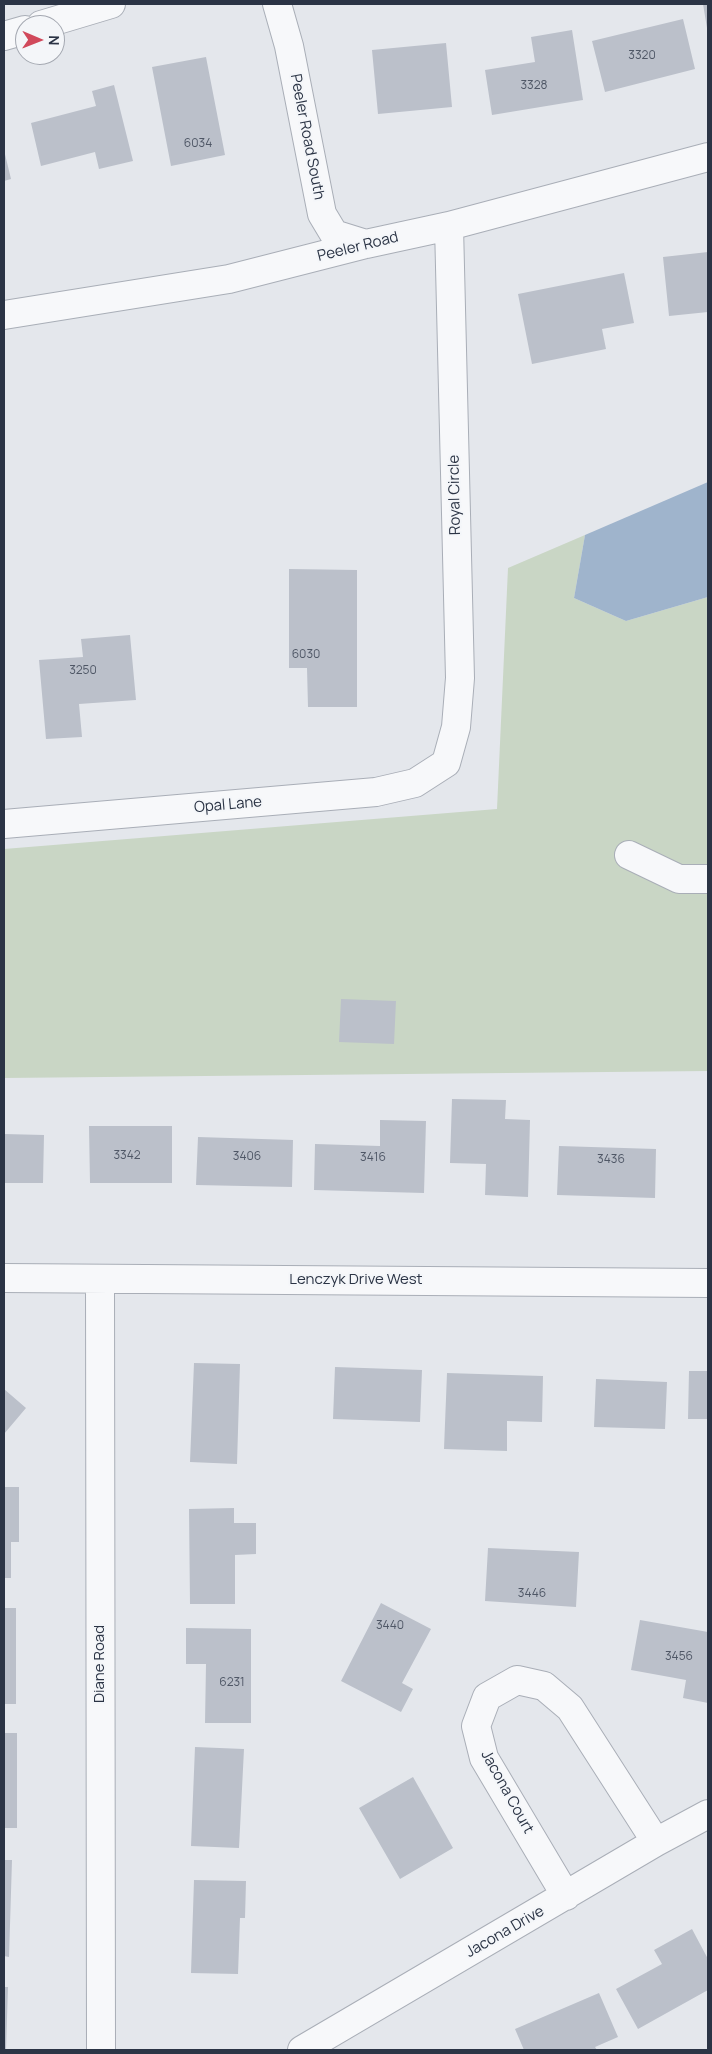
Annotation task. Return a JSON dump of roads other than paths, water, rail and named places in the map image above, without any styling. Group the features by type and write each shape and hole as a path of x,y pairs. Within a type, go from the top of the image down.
{"street":[{"path":"65,18 111,4"},
{"name":"Peeler Road South","path":"278,4 289,46 322,214 334,234 366,244"},
{"name":"Peeler Road","path":"4,315 229,279 366,244 448,226 708,157"},
{"name":"Royal Circle","path":"446,764 456,727 460,678 448,226"},
{"name":"Opal Lane","path":"4,824 376,792 415,783 446,764"},
{"path":"629,855 679,879 708,879"},
{"name":"Lenczyk Drive West","path":"4,1278 708,1283"},
{"name":"Diane Road","path":"100,1278 101,2050"},
{"name":"Jacona Court","path":"566,1896 484,1758 476,1726 487,1697 517,1680 544,1686 570,1708 656,1842"},
{"name":"Jacona Drive","path":"302,2050 656,1842 708,1814"}],"water":[{"path":"708,482 708,597 626,621 574,598 585,535"}]}
